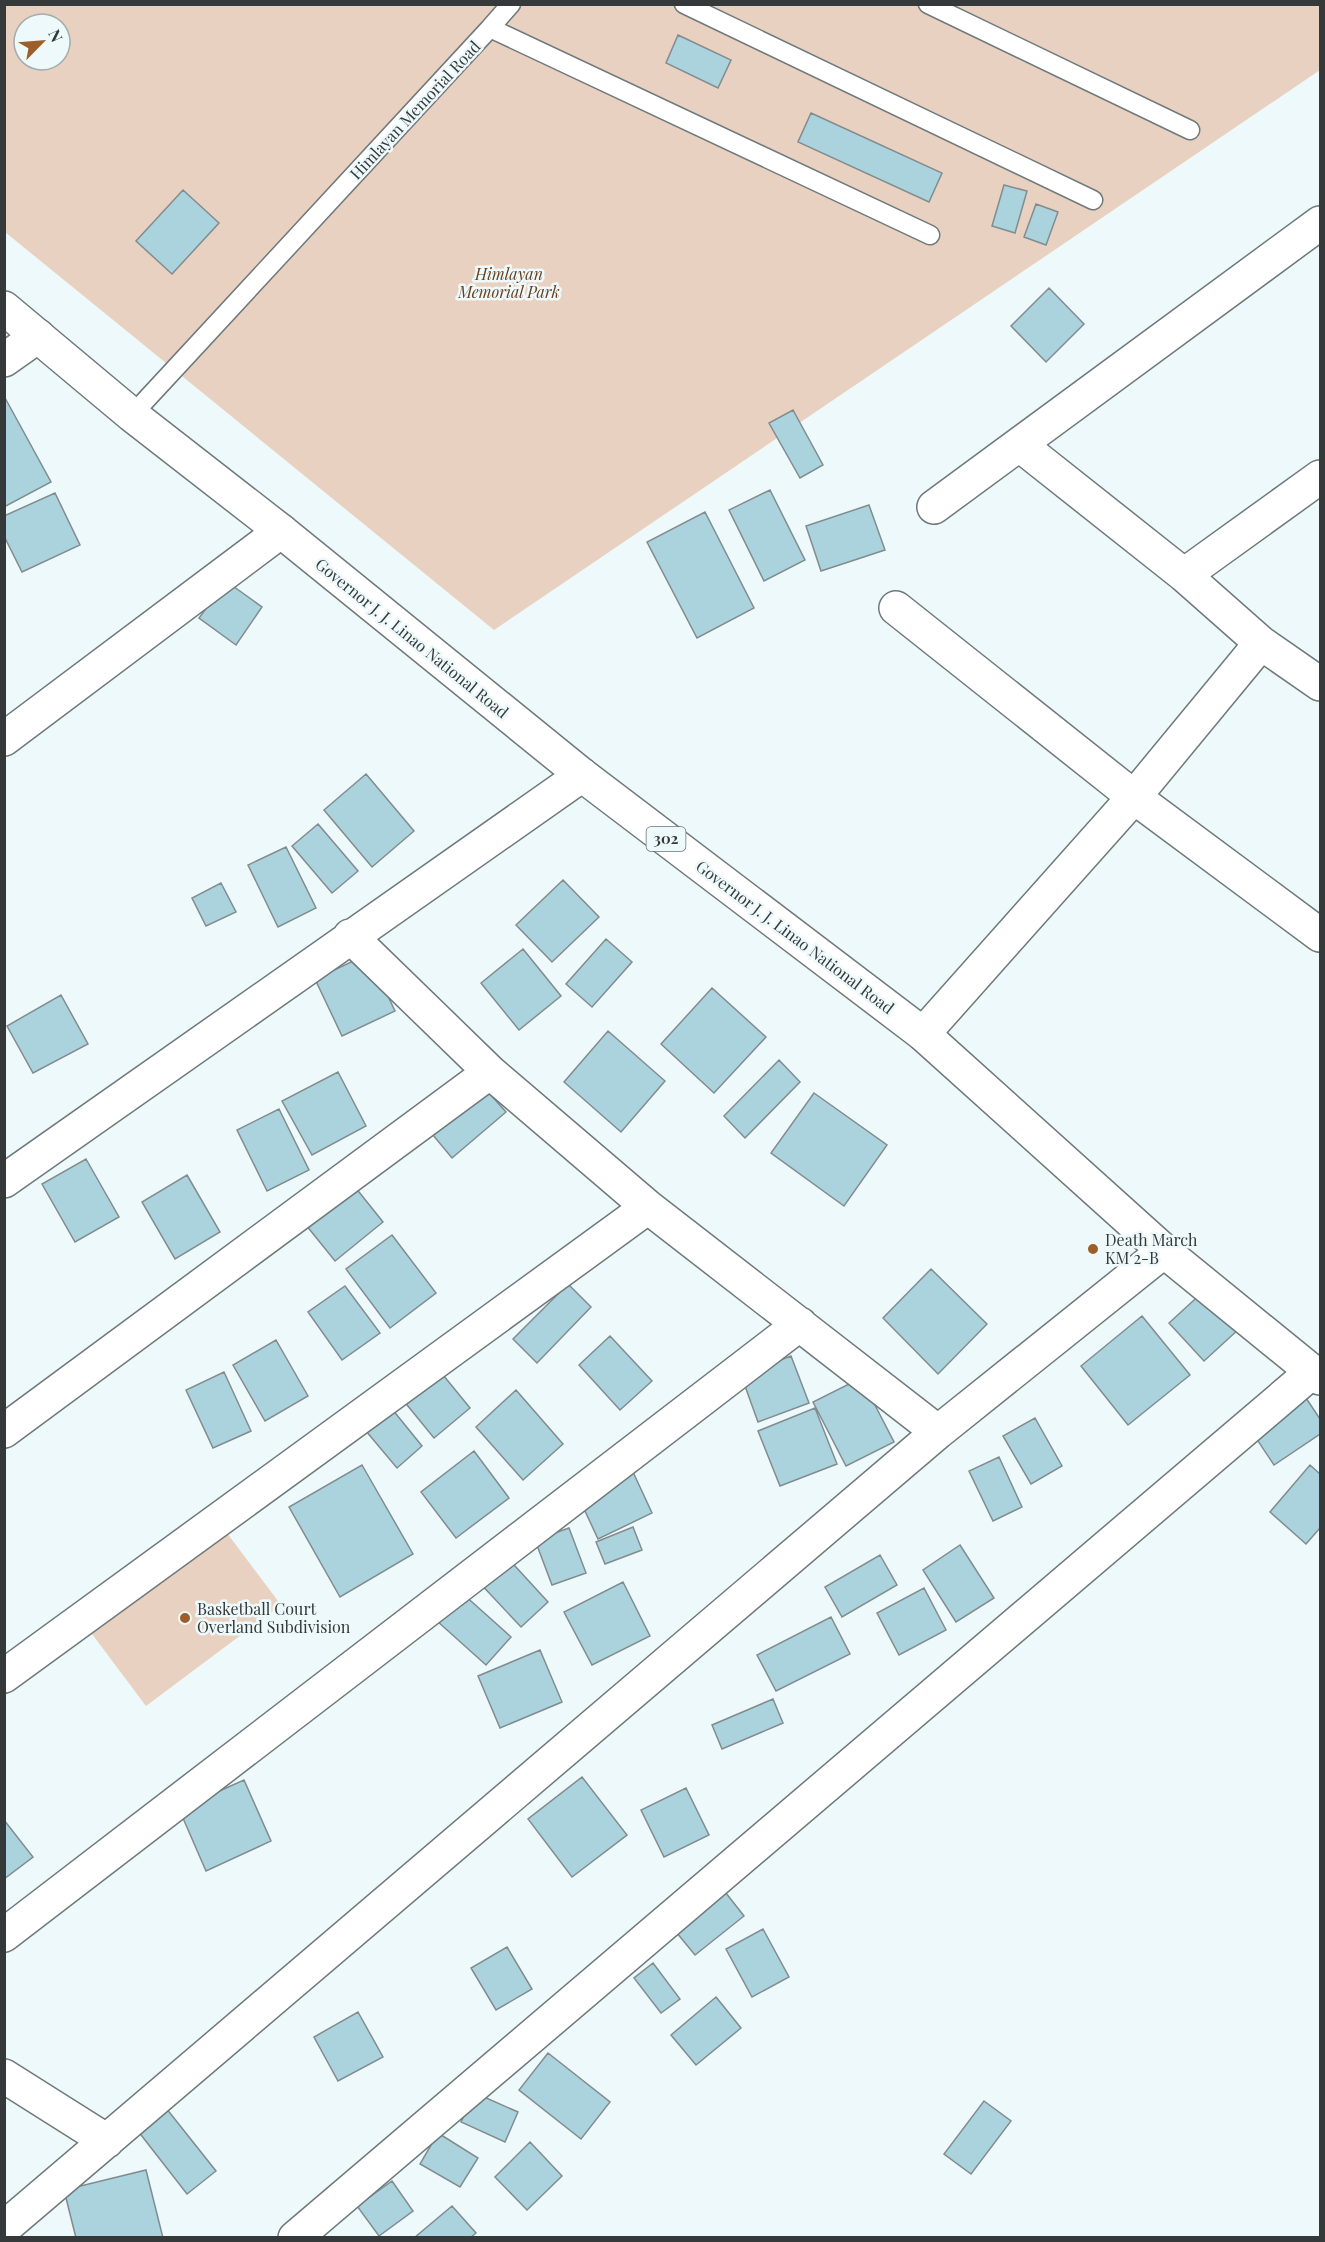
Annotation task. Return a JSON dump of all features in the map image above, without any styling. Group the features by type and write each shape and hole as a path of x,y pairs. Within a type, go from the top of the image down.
{"street":[{"path":"934,507 1320,223"},
{"name":"Governor J. J. Linao National Road","path":"4,308 132,415 281,531 582,776 923,1034 1164,1251 1316,1375"},
{"path":"4,360 38,336"},
{"path":"1020,445 1184,576 1261,643 1320,684"},
{"path":"1184,576 1320,477"},
{"path":"4,739 281,531"},
{"path":"896,608 1134,797 1320,935"},
{"path":"923,1034 1134,797 1261,643"},
{"path":"4,1180 582,776"},
{"path":"350,936 490,1072 648,1207 938,1432"},
{"path":"4,1431 490,1072"},
{"path":"4,1676 648,1207"},
{"path":"5,2226 938,1432 1164,1251"},
{"path":"4,1935 800,1324"},
{"path":"295,2238 1316,1375"},
{"path":"4,2076 107,2141"}],"lane":[{"path":"490,28 511,4"},
{"path":"684,4 1093,200"},
{"path":"928,4 1190,130"},
{"name":"Himlayan Memorial Road","path":"132,415 490,28 930,235"}],"green space":[{"name":"Himlayan Memorial Park","path":"4,5 1320,5 1320,70 494,630 5,232"},
{"name":"Basketball Court Overland Subdivision","path":"224,1529 281,1605 146,1706 89,1630"}],"building":[{"path":"678,35 731,60 718,88 666,63"},
{"path":"811,113 942,173 929,202 798,142"},
{"path":"1004,185 1027,191 1015,233 992,226"},
{"path":"183,190 219,223 172,274 136,241"},
{"path":"1036,204 1058,212 1046,245 1024,237"},
{"path":"1049,288 1084,324 1046,362 1011,326"},
{"path":"4,396 51,482 4,507"},
{"path":"793,410 823,465 800,478 769,423"},
{"path":"770,490 805,560 764,581 729,510"},
{"path":"55,493 80,545 22,572 4,536 4,516"},
{"path":"869,505 885,550 821,571 806,526"},
{"path":"705,512 754,608 697,638 647,542"},
{"path":"226,581 262,607 236,645 199,618"},
{"path":"366,774 414,831 372,867 324,810"},
{"path":"318,824 358,871 332,893 292,846"},
{"path":"286,847 316,908 278,927 248,865"},
{"path":"563,880 599,917 552,962 516,925"},
{"path":"221,883 236,912 206,926 192,898"},
{"path":"606,939 632,962 592,1007 566,984"},
{"path":"523,949 561,996 519,1030 481,983"},
{"path":"368,954 395,1011 342,1036 315,979"},
{"path":"712,988 766,1037 714,1093 661,1044"},
{"path":"61,995 88,1044 33,1073 7,1026"},
{"path":"608,1031 665,1081 621,1132 564,1082"},
{"path":"779,1060 800,1082 745,1138 724,1116"},
{"path":"338,1072 366,1126 312,1155 282,1101"},
{"path":"481,1084 506,1112 452,1158 428,1129"},
{"path":"814,1093 887,1145 844,1206 771,1153"},
{"path":"279,1109 309,1170 267,1191 237,1130"},
{"path":"86,1159 119,1217 75,1242 42,1184"},
{"path":"187,1175 220,1232 175,1259 142,1202"},
{"path":"351,1182 383,1222 335,1261 302,1220"},
{"path":"392,1235 436,1293 390,1328 346,1269"},
{"path":"931,1269 987,1324 938,1374 883,1318"},
{"path":"568,1284 591,1307 537,1363 513,1339"},
{"path":"345,1286 380,1333 342,1360 308,1312"},
{"path":"1205,1290 1240,1328 1204,1361 1169,1323"},
{"path":"1142,1316 1190,1375 1128,1425 1081,1366"},
{"path":"610,1336 652,1381 620,1410 579,1365"},
{"path":"276,1340 308,1396 265,1421 233,1365"},
{"path":"791,1356 809,1403 758,1422 741,1375"},
{"path":"439,1370 470,1408 434,1438 403,1400"},
{"path":"224,1372 251,1431 213,1448 186,1390"},
{"path":"861,1378 894,1442 846,1466 813,1402"},
{"path":"516,1390 563,1444 523,1480 476,1427"},
{"path":"1306,1398 1320,1419 1320,1434 1274,1465 1254,1435"},
{"path":"815,1408 837,1464 780,1486 758,1431"},
{"path":"392,1409 422,1446 397,1468 366,1431"},
{"path":"1035,1418 1062,1466 1031,1484 1003,1436"},
{"path":"474,1451 509,1498 456,1538 421,1492"},
{"path":"999,1457 1022,1507 993,1521 969,1471"},
{"path":"362,1465 413,1554 340,1597 289,1507"},
{"path":"1310,1465 1320,1474 1320,1528 1306,1544 1270,1512"},
{"path":"633,1472 652,1513 598,1539 579,1498"},
{"path":"633,1527 642,1550 605,1564 596,1542"},
{"path":"569,1528 586,1573 552,1585 535,1540"},
{"path":"960,1545 994,1598 956,1622 923,1570"},
{"path":"504,1554 548,1602 521,1627 477,1580"},
{"path":"880,1555 897,1585 842,1617 825,1587"},
{"path":"623,1582 650,1636 592,1665 564,1612"},
{"path":"924,1588 946,1630 899,1655 877,1613"},
{"path":"462,1593 511,1637 486,1665 437,1621"},
{"path":"831,1617 850,1654 776,1691 757,1655"},
{"path":"540,1650 562,1702 500,1728 478,1676"},
{"path":"773,1699 783,1723 722,1749 712,1725"},
{"path":"582,1777 627,1835 572,1877 528,1819"},
{"path":"244,1780 271,1841 206,1871 179,1809"},
{"path":"686,1788 709,1835 664,1857 641,1810"},
{"path":"4,1820 33,1857 4,1879"},
{"path":"722,1888 744,1916 695,1955 672,1927"},
{"path":"763,1929 789,1977 752,1997 726,1949"},
{"path":"507,1947 532,1989 496,2010 471,1968"},
{"path":"653,1963 680,1999 661,2013 634,1978"},
{"path":"716,1997 741,2028 696,2065 671,2035"},
{"path":"358,2012 383,2057 338,2081 314,2037"},
{"path":"548,2053 610,2102 581,2139 519,2090"},
{"path":"475,2093 518,2112 505,2142 461,2122"},
{"path":"984,2101 1011,2121 971,2174 944,2154"},
{"path":"166,2108 216,2171 187,2194 138,2131"},
{"path":"438,2133 478,2158 460,2187 420,2164"},
{"path":"530,2142 562,2176 527,2210 495,2177"},
{"path":"146,2170 163,2238 76,2238 64,2190"},
{"path":"392,2181 413,2211 379,2236 357,2206"},
{"path":"452,2206 476,2233 470,2238 414,2238"}],"place":[{"name":"Death March KM 2-B","path":"1093,1249"},
{"name":"Basketball Court Overland Subdivision","path":"185,1618"}]}
